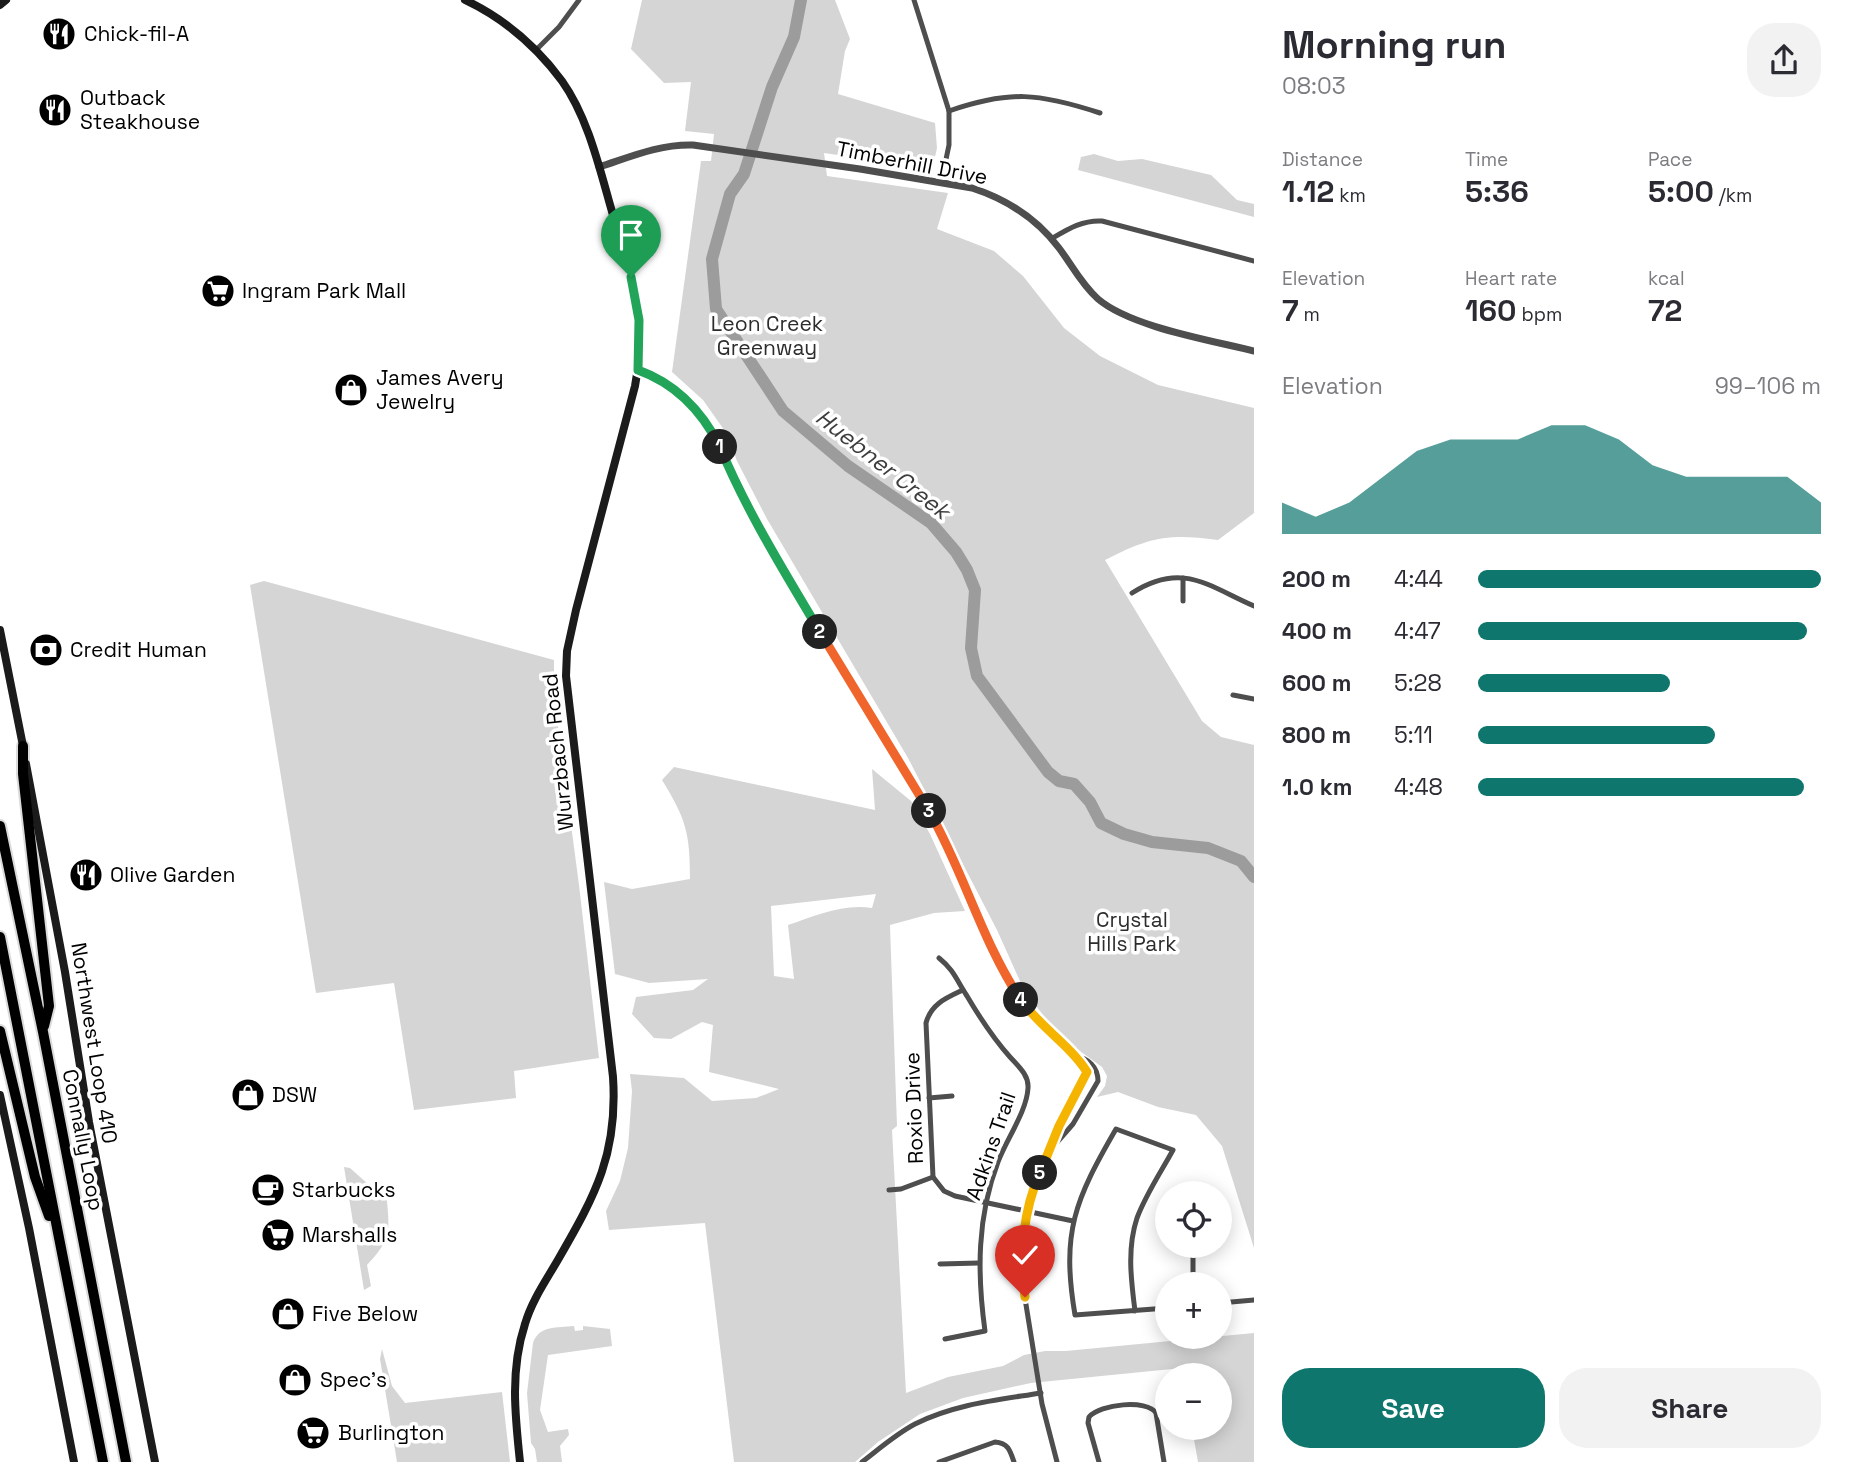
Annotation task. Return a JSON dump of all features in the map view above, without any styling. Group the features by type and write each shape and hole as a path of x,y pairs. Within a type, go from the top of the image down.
{"highway":[{"path":"23,746 23,774 49,1006 43,1032"},
{"name":"Connally Loop","path":"0,826 43,1032 126,1462"},
{"name":"Connally Loop","path":"0,937 103,1462"},
{"path":"0,1031 35,1177 61,1252"}],"main road":[{"path":"0,5 6,0"},
{"name":"Wurzbach Road","path":"465,0 495,16 536,50 564,83 585,127 599,167 631,277 639,339 638,370 570,632 566,676 613,1077 613,1125 609,1154 594,1196 535,1299 525,1322 515,1368 514,1388 520,1462"},
{"name":"Northwest Loop 410","path":"0,630 65,972 91,1134 155,1462"},
{"path":"0,1096 27,1217 74,1462"}],"street":[{"path":"536,50 559,27 579,0"},
{"path":"914,0 949,111 949,145 942,183"},
{"path":"949,111 994,97 1021,95 1076,105 1100,113"},
{"name":"Timberhill Drive","path":"599,167 667,146 693,145 860,169 989,194 1035,222 1088,289 1121,314 1254,351"},
{"path":"1051,239 1089,221 1102,221 1254,261"},
{"path":"638,370 653,375 677,390 706,420 754,521 947,846 1011,984 1041,1025 1075,1056 1087,1072 1059,1126 1036,1181 1028,1211 1022,1259 1023,1286 1047,1429 1057,1462"},
{"path":"1132,593 1157,581 1183,578 1208,583 1254,606"},
{"path":"1183,578 1183,601"},
{"path":"1233,695 1254,699"},
{"name":"Adkins Trail","path":"939,958 952,969 990,1035 1024,1072 1027,1080 1025,1101 997,1163 986,1204 979,1264 985,1331 945,1339"},
{"name":"Roxio Drive","path":"963,990 940,1001 928,1015 926,1023 933,1177 944,1191 955,1196 1073,1221"},
{"path":"1048,1154 1073,1124 1096,1084 1098,1075 1093,1066 1075,1056"},
{"path":"929,1098 952,1096"},
{"path":"1135,1311 1130,1258 1135,1229 1150,1192 1173,1150 1116,1129 1088,1177 1073,1221 1070,1289 1075,1315 1135,1311 1155,1309"},
{"path":"889,1190 901,1189 933,1177"},
{"path":"940,1264 979,1264"},
{"path":"1232,1302 1254,1300"},
{"path":"862,1462 915,1425 940,1414 968,1404 1041,1393"},
{"path":"1099,1462 1088,1423 1090,1416 1102,1408 1144,1405 1152,1407 1158,1419 1164,1462"},
{"path":"939,1462 995,1442 1002,1442 1008,1447 1013,1462"}],"green space":[{"path":"642,0 835,0 850,39 845,51 838,94 935,123 937,148 934,161 921,167 824,153 827,176 948,193 937,229 994,251 1023,276 1064,328 1100,356 1158,385 1254,408 1254,513 1218,540 1186,537 1160,539 1134,546 1105,560 1202,721 1221,737 1254,745 1254,1248 1222,1146 1196,1115 1158,1107 1118,1092 1097,1097 1105,1086 1107,1076 1102,1067 1059,1036 1024,990 997,930 908,758 767,519 737,461 727,434 703,400 672,372 701,161 711,161 714,134 685,131 691,82 664,83 631,49"},
{"path":"1094,154 1118,161 1142,159 1211,175 1237,200 1254,204 1254,217 1078,170 1081,157"},
{"path":"264,581 554,660 554,696 599,1058 514,1071 516,1098 414,1110 394,983 316,993 250,585"},
{"path":"674,767 875,810 872,769 911,801 930,834 965,911 934,913 890,925 897,1126 892,1130 906,1393 948,1377 1003,1366 1024,1355 1045,1351 1155,1342 1155,1349 1232,1349 1232,1335 1254,1333 1254,1462 1198,1462 1194,1440 1232,1440 1232,1363 1155,1363 1155,1371 1031,1383 963,1398 920,1414 878,1442 855,1462 734,1462 705,1223 609,1230 606,1211 620,1181 628,1148 632,1091 630,1074 684,1078 712,1101 756,1098 779,1089 709,1072 713,1025 702,1022 671,1039 654,1038 632,1014 636,997 693,990 708,979 649,983 615,974 604,882 632,889 690,879 685,827 662,780","holes":["876,894 872,908 861,907 819,914 788,925 794,979 774,976 771,906"]},
{"path":"344,1167 350,1168 387,1201 387,1236 367,1265 371,1286 364,1290"},
{"path":"574,1326 575,1331 583,1330 583,1326 610,1329 612,1346 548,1355 540,1410 548,1432 568,1429 569,1435 560,1446 562,1462 537,1462 531,1443 527,1393 533,1343 544,1330"},
{"path":"382,1349 392,1386 405,1403 502,1392 510,1462 397,1462 380,1359"}],"waterway":[{"name":"Huebner Creek","path":"801,0 794,37 772,87 744,174 730,194 712,259 716,309 783,411 848,466 931,523 956,552 975,590 971,648 977,676 1048,772 1059,781 1074,784 1090,802 1101,823 1124,834 1152,842 1208,848 1241,861 1254,877"}],"place":[{"name":"Chick-fil-A","path":"59,34"},
{"name":"Outback Steakhouse","path":"55,110"},
{"name":"Ingram Park Mall","path":"218,291"},
{"name":"James Avery Jewelry","path":"351,390"},
{"name":"Credit Human","path":"46,650"},
{"name":"Olive Garden","path":"86,875"},
{"name":"DSW","path":"248,1095"},
{"name":"Starbucks","path":"268,1190"},
{"name":"Marshalls","path":"278,1235"},
{"name":"Five Below","path":"288,1314"},
{"name":"Spec's","path":"295,1380"},
{"name":"Burlington","path":"313,1433"}],"route":[{"path":"631,277 639,320 638,370 653,375 677,390 706,420 754,521 925,805 1011,984 1041,1025 1075,1056 1087,1072 1059,1126 1036,1181 1024,1233 1022,1259 1025,1297"}],"park label":[{"name":"Leon Creek Greenway","path":"767,336"},
{"name":"Crystal Hills Park","path":"1132,932"}]}
